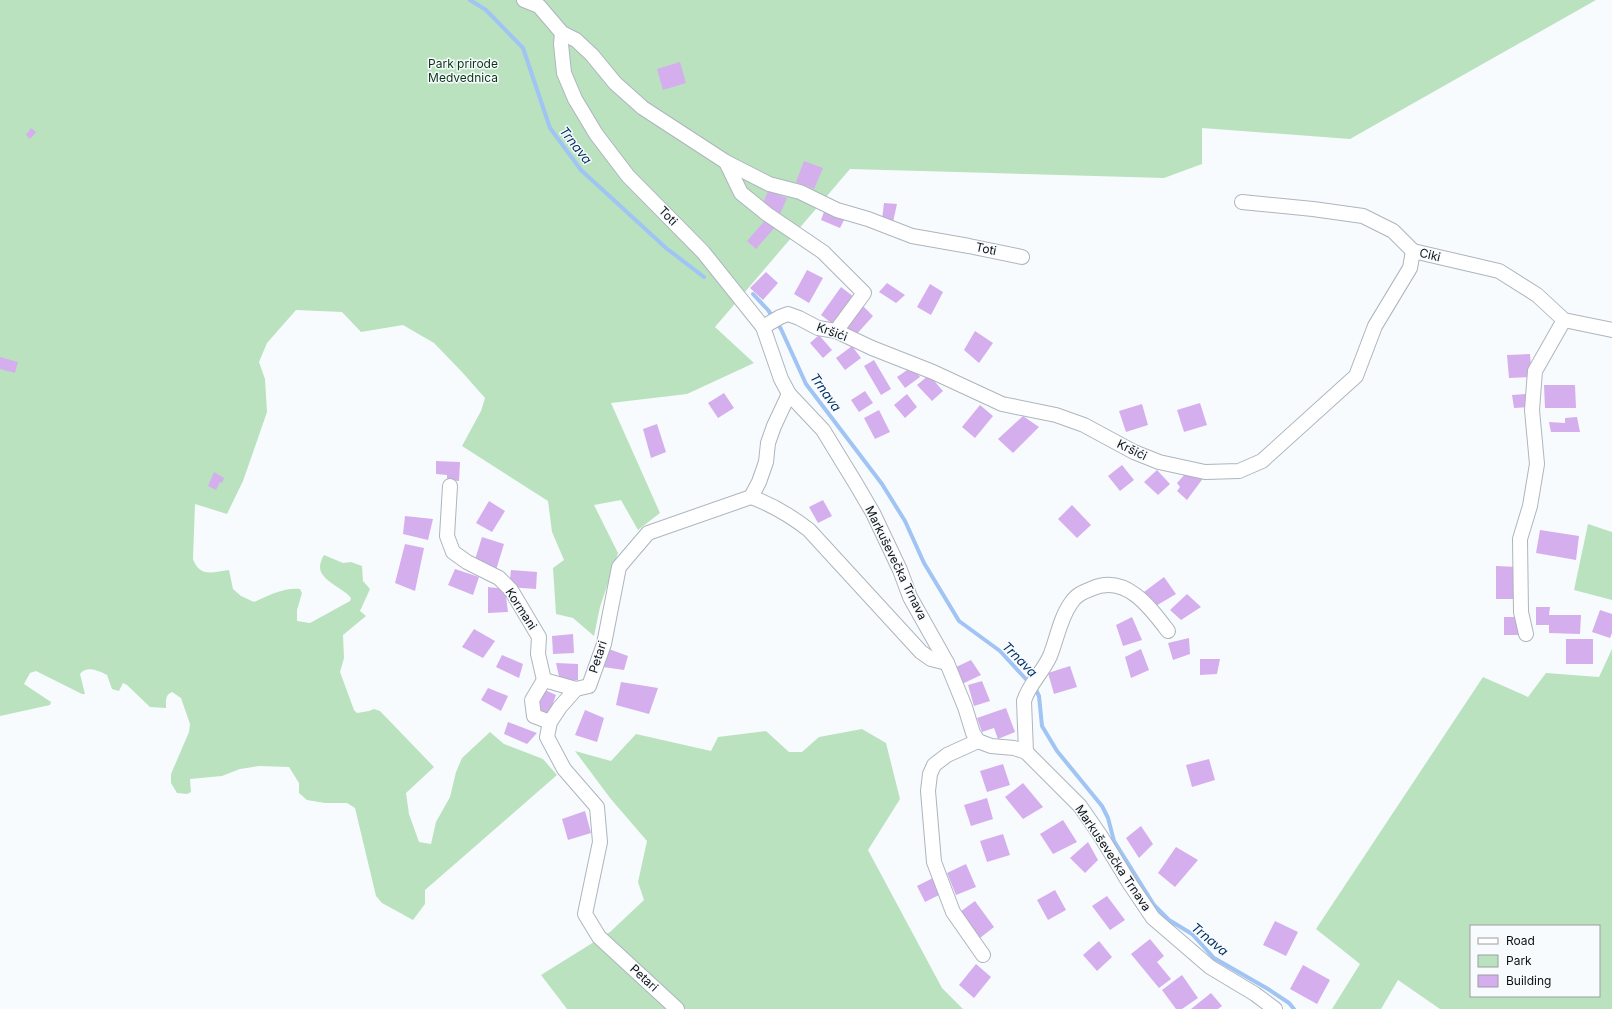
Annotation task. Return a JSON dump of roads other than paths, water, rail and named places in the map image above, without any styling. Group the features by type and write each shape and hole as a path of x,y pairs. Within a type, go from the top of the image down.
{"street":[{"name":"Toti","path":"524,0 539,6 562,33 576,40 592,55 615,83 643,108 726,162 769,184 800,192 837,210 868,219 912,236 1022,257"},
{"name":"Toti","path":"562,33 561,44 564,73 575,99 596,134 628,176 771,322 781,379 790,394"},
{"path":"726,162 741,193 767,214 823,252 864,293 836,331"},
{"name":"Ciki","path":"1242,202 1313,208 1363,216 1392,232 1413,251 1499,271 1537,295 1564,320"},
{"name":"Kršići","path":"771,322 788,314 818,328 836,331 872,348 933,372 1002,404 1056,414 1084,425 1134,452 1159,462 1205,472 1240,471 1262,461 1356,376 1375,326 1410,268 1413,251"},
{"path":"1526,634 1521,612 1520,539 1530,506 1537,464 1532,410 1534,371 1564,320 1612,330"},
{"path":"790,394 774,426 768,443 766,462 759,482 751,497 767,503 793,517 809,530 921,652 931,659 948,663"},
{"name":"Markuševečka Trnava","path":"790,394 822,430 873,513 900,570 910,597 948,663 965,707 973,733 978,741"},
{"name":"Kormani","path":"450,486 447,536 453,552 467,562 499,578 511,590 539,637 538,654 544,680"},
{"name":"Petari","path":"677,1009 599,937 585,914 600,842 597,807 564,769 548,737 550,722 560,707 576,689 589,686 604,644 619,567 648,533 751,497"},
{"path":"983,955 953,912 934,862 928,791 930,774 934,765 947,755 978,741 991,746 1014,748 1026,752 1024,701 1032,684 1049,658 1071,603 1079,594 1098,586 1112,584 1132,592 1168,631"},
{"path":"550,722 534,716 532,700 544,680 576,689"},
{"name":"Markuševečka Trnava","path":"1026,752 1080,806 1100,834 1130,884 1153,918 1210,967 1255,994 1275,1009"}],"waterway":[{"name":"Trnava","path":"470,0 486,10 523,48 550,128 581,170 666,248 704,277"},
{"name":"Trnava","path":"753,294 768,310 781,329 806,384 882,484 905,521 924,563 959,621 1000,651 1036,690 1039,696 1042,726 1057,751 1102,806 1108,818 1114,841 1154,905 1169,920 1192,934 1214,958 1268,989 1289,1003 1294,1009"}],"park label":[{"name":"Park prirode Medvednica","path":"463,71"}]}
